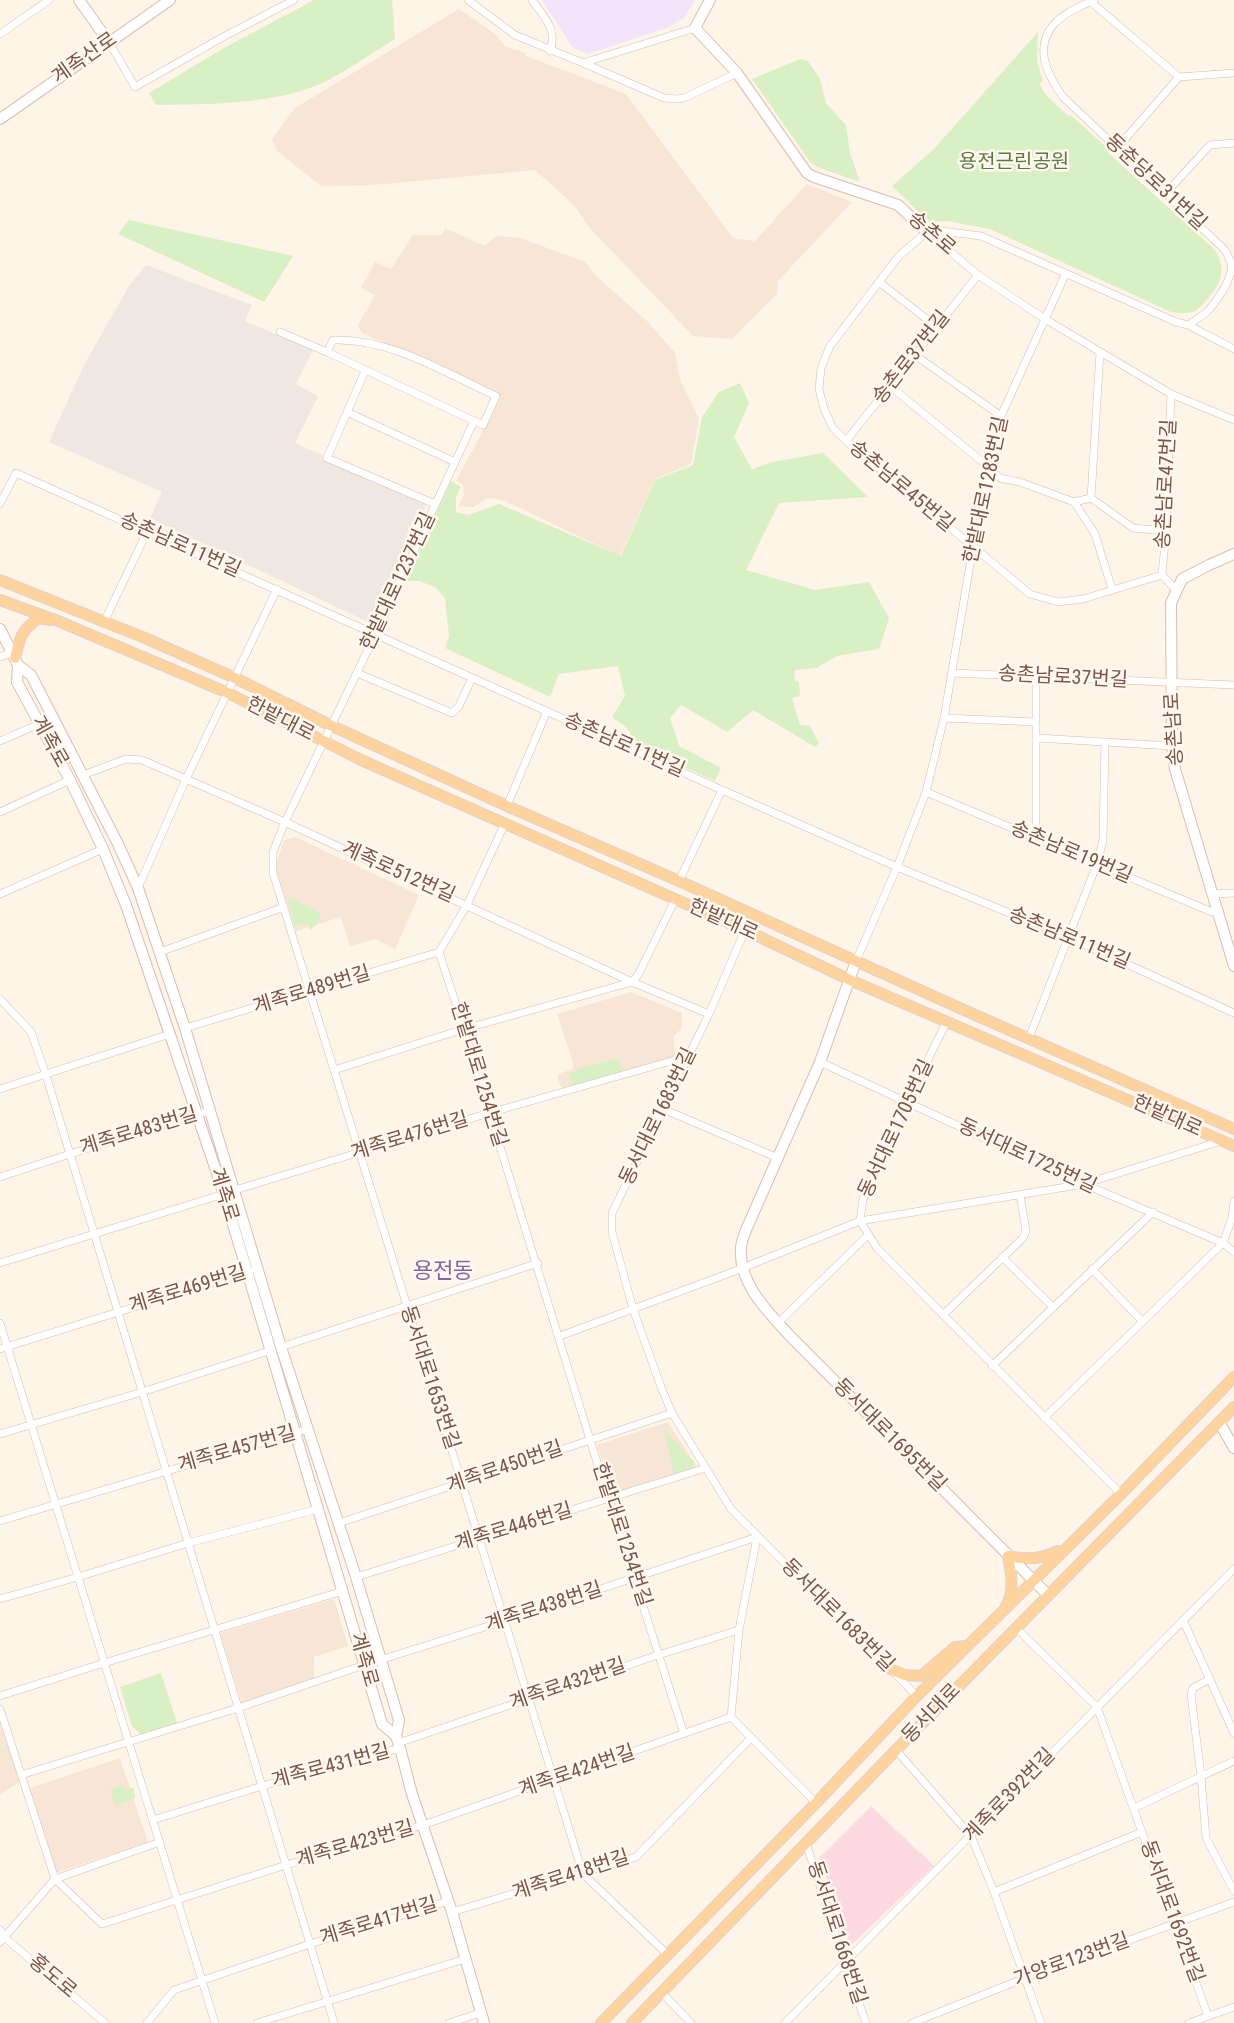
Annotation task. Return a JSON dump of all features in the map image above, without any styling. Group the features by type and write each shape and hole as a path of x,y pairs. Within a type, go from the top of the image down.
{"main road":[{"path":"79,0 109,42"},
{"name":"계족산로","path":"0,119 170,0"},
{"path":"695,28 710,0"},
{"name":"송촌로","path":"695,28 737,73 807,173 898,205 928,233"},
{"path":"1177,591 1182,579 1234,554"},
{"path":"0,575 21,584 31,593"},
{"name":"한밭대로","path":"0,580 235,678 332,726 507,806 1234,1129"},
{"name":"송촌남로","path":"1177,591 1171,603 1172,746 1175,770 1234,966"},
{"name":"한밭대로","path":"0,600 58,621 228,693 324,742 745,930 850,980 1234,1146"},
{"path":"15,659 20,638 27,626 39,618 58,621"},
{"name":"계족로","path":"0,629 15,659 31,675 138,888 185,1028 259,1268 295,1433 364,1665 382,1724 398,1742"},
{"name":"계족로","path":"15,659 16,682 70,780 103,849 126,905 224,1194 246,1272 308,1429 399,1720 398,1742 452,1912 482,2018"},
{"name":"동서대로1695번길","path":"856,961 820,1062 746,1230 741,1248 742,1268 753,1293 778,1323 1048,1595"},
{"name":"동서대로","path":"601,2023 917,1696 1121,1494 1234,1377"},
{"name":"동서대로","path":"632,2023 896,1750 1234,1407"},
{"path":"1220,1422 1234,1448"},
{"path":"1005,1609 1009,1601 1012,1580 1008,1556 1034,1559 1045,1557 1069,1546"},
{"path":"890,1669 905,1676 921,1676 955,1647 967,1646"}],"street":[{"path":"0,34 49,0"},
{"path":"109,42 135,87 294,0"},
{"path":"468,0 515,35 664,98 684,98 737,73"},
{"path":"532,0 553,32 554,40 550,51"},
{"path":"1093,1 1179,77"},
{"name":"동춘당로31번길","path":"1093,1 1063,16 1053,26 1043,58 1051,79 1063,97 1225,250 1232,264 1233,272 1230,279 1207,311 1188,325"},
{"path":"583,63 695,28"},
{"path":"1118,147 1179,77 1234,73"},
{"path":"1166,193 1209,145 1234,143"},
{"path":"928,233 941,231 981,236 1176,322 1188,325 1234,349"},
{"name":"송촌로","path":"928,233 978,275 1045,319 1171,394 1234,420"},
{"name":"송촌남로45번길","path":"928,233 899,256 830,346 821,368 819,389 824,409 833,428 1030,594 1058,602 1083,599 1162,575"},
{"name":"한밭대로1283번길","path":"856,961 897,867 926,792 953,673 973,548 1001,416 1066,273"},
{"name":"송촌로37번길","path":"846,441 978,275"},
{"path":"879,282 937,327"},
{"path":"280,332 483,425 496,396 393,349 353,339 333,340 327,352"},
{"path":"1091,498 1100,352"},
{"path":"915,355 1001,416"},
{"path":"365,370 327,458 435,504"},
{"path":"890,386 1000,478 1020,482 1074,502 1091,498 1133,528 1166,531"},
{"name":"송촌남로47번길","path":"1162,575 1166,531 1171,394"},
{"path":"347,412 455,462"},
{"name":"한밭대로1237번길","path":"324,742 474,421"},
{"name":"송촌남로11번길","path":"0,504 16,473 722,790 897,867 1068,937 1234,1012"},
{"path":"1074,502 1095,534 1112,589"},
{"path":"104,622 147,532"},
{"path":"1162,575 1177,591"},
{"name":"한밭대로","path":"186,779 277,589"},
{"path":"0,657 15,659"},
{"path":"357,673 452,713 459,706 472,678"},
{"name":"송촌남로37번길","path":"953,673 1234,685"},
{"path":"1036,678 1036,838"},
{"path":"507,806 547,711"},
{"path":"944,718 1036,722"},
{"path":"0,741 39,724"},
{"path":"1037,738 1172,746"},
{"name":"동서대로1653번길","path":"324,742 273,852 273,873 583,1874 667,1954"},
{"path":"1029,1038 1096,864 1103,840 1105,742"},
{"name":"계족로512번길","path":"83,775 126,759 142,760 285,822 632,982 709,1014"},
{"path":"138,888 186,779"},
{"path":"0,812 70,780"},
{"path":"679,881 722,790"},
{"name":"송촌남로19번길","path":"926,792 1212,912 1217,912"},
{"path":"439,952 467,905 505,823"},
{"path":"0,894 103,849"},
{"path":"1211,894 1234,893"},
{"path":"334,1070 465,1029 632,982 638,975 675,900"},
{"path":"160,952 284,907"},
{"name":"동서대로1683번길","path":"745,930 709,1014 612,1213 612,1232 633,1309 672,1413 731,1509 917,1696"},
{"name":"계족로489번길","path":"185,1028 439,952"},
{"name":"한밭대로1254번길","path":"439,952 538,1263 590,1440 684,1734"},
{"path":"0,999 31,1032 46,1075"},
{"name":"동서대로1705번길","path":"947,1021 862,1199 860,1221 1084,1184"},
{"path":"0,1089 170,1034"},
{"name":"계족로476번길","path":"235,1190 489,1113 689,1056"},
{"name":"동서대로1725번길","path":"820,1062 1084,1184 1223,1243 1234,1252"},
{"name":"계족로483번길","path":"46,1075 70,1154"},
{"path":"663,1109 778,1158"},
{"name":"계족로483번길","path":"0,1177 209,1111"},
{"name":"한밭대로","path":"1084,1184 1221,1141"},
{"name":"계족로469번길","path":"70,1154 118,1312"},
{"path":"0,1263 224,1194"},
{"path":"942,1315 1023,1238 1026,1231 1020,1195"},
{"path":"1044,1418 1223,1243 1232,1218 1234,1202"},
{"path":"992,1366 1154,1212"},
{"path":"560,1336 860,1221 867,1236 877,1248 1121,1494"},
{"path":"778,1323 867,1236"},
{"path":"1002,1257 1053,1307"},
{"path":"0,1434 142,1392 538,1263"},
{"name":"계족로469번길","path":"4,1347 259,1268"},
{"path":"1092,1269 1142,1321"},
{"name":"계족로457번길","path":"118,1312 166,1470"},
{"path":"0,1323 4,1347 31,1425 215,2023"},
{"name":"계족로450번길","path":"339,1523 672,1413"},
{"name":"계족로457번길","path":"0,1521 308,1429"},
{"name":"계족로446번길","path":"356,1577 706,1468"},
{"name":"계족로431번길","path":"166,1470 262,1786"},
{"path":"0,1599 188,1543 318,1509"},
{"name":"동서대로1683번길","path":"731,1717 739,1630 757,1537"},
{"name":"계족로438번길","path":"21,1775 238,1708 757,1537"},
{"name":"계족로392번길","path":"785,2023 1234,1569"},
{"path":"0,1696 343,1592"},
{"path":"1183,1620 1234,1733"},
{"name":"동서대로1692번길","path":"1016,1628 1097,1707 1208,2016"},
{"name":"계족로432번길","path":"398,1742 739,1630"},
{"path":"1210,1679 1193,1688 1191,1695 1206,1838 1234,1891"},
{"path":"0,1708 55,1879"},
{"path":"731,1717 816,1803"},
{"name":"계족로424번길","path":"423,1825 731,1717"},
{"name":"계족로418번길","path":"452,1912 636,1857 751,1738"},
{"name":"계족로431번길","path":"153,1820 398,1742"},
{"path":"896,1750 971,1836 994,1892 1041,2023"},
{"path":"1134,1808 1234,1761"},
{"name":"계족로423번길","path":"262,1786 286,1865"},
{"name":"계족로423번길","path":"55,1879 102,1924 286,1865 423,1825"},
{"path":"994,1892 1142,1832"},
{"path":"2,1940 55,1879 160,1842"},
{"name":"동서대로1668번길","path":"806,1843 844,1963 866,2023"},
{"name":"계족로417번길","path":"286,1865 310,1944"},
{"name":"계족로417번길","path":"147,2023 174,1990 448,1901"},
{"name":"가양로123번길","path":"912,2023 1025,1978 1234,1902"},
{"name":"홍도로","path":"0,1930 2,1940 104,2023"},
{"path":"310,1944 334,2023"},
{"path":"256,2023 465,1959"},
{"path":"663,1993 691,2023"},
{"path":"1189,2023 1234,2007"},
{"path":"448,2023 482,2018"}],"shaded area":[{"path":"542,0 695,0 685,17 669,27 588,54 573,48"},
{"path":"459,9 494,33 505,46 626,94 733,238 755,241 807,184 852,202 778,281 777,294 732,339 693,336 589,227 573,204 535,170 373,185 321,186 277,151 272,139 295,108"},
{"path":"445,228 485,246 496,236 520,238 585,262 597,277 647,321 675,353 680,379 699,419 691,464 655,479 620,556 503,500 488,498 473,507 458,506 464,495 463,485 456,481 501,397 362,333 358,325 375,295 361,288 375,262 391,269 413,235 442,235"},
{"path":"146,265 252,305 245,321 313,350 296,384 318,396 295,443 427,502 370,623 150,518 162,492 49,442 84,365 129,286"},
{"path":"295,837 419,895 395,949 375,939 350,946 341,917 296,931 277,872 277,862 284,840"},
{"path":"631,992 682,1013 682,1028 673,1037 676,1061 565,1094 558,1080 558,1074 573,1069 573,1063 557,1014"},
{"path":"668,1422 698,1469 616,1492 608,1479 597,1445"},
{"path":"334,1599 348,1646 314,1657 314,1680 242,1703 220,1633"},
{"path":"0,1724 20,1782 0,1794"},
{"path":"120,1758 148,1842 52,1874 24,1790"},
{"path":"871,1806 934,1866 850,1946 819,1858"}],"green space":[{"path":"314,0 392,0 395,39 339,74 301,91 260,100 156,105 149,93 224,48"},
{"name":"용전근린공원","path":"1038,32 1037,61 1043,81 1039,84 1047,96 1106,147 1105,150 1214,249 1218,256 1221,268 1220,280 1214,291 1195,311 1171,312 990,229 948,221 929,222 892,186 933,150"},
{"path":"800,59 808,61 820,79 826,103 846,125 850,153 860,182 817,167 810,162 752,79"},
{"path":"129,220 293,256 264,302 118,234"},
{"path":"740,383 749,403 734,437 752,469 773,462 823,453 868,497 779,503 746,570 815,590 869,582 889,618 879,649 837,656 816,668 795,670 794,680 799,682 800,696 792,698 800,725 810,726 819,743 815,747 753,710 727,732 681,705 670,718 679,746 721,768 715,781 638,746 627,728 612,717 625,696 618,666 559,674 550,697 445,648 449,636 445,598 436,588 420,581 405,581 451,481 461,487 456,497 456,512 468,515 499,504 621,556 655,480 693,465 702,417 719,392"},
{"path":"289,898 321,913 317,924 310,930 308,924 294,925"},
{"path":"618,1058 625,1076 574,1089 569,1075 579,1069"},
{"path":"664,1430 694,1461 692,1470 674,1474"},
{"path":"161,1673 177,1723 141,1735 132,1726 120,1687"},
{"path":"121,1785 124,1789 134,1788 135,1798 115,1806 111,1789"}],"district":[{"name":"용전동","path":"443,1272"}]}
